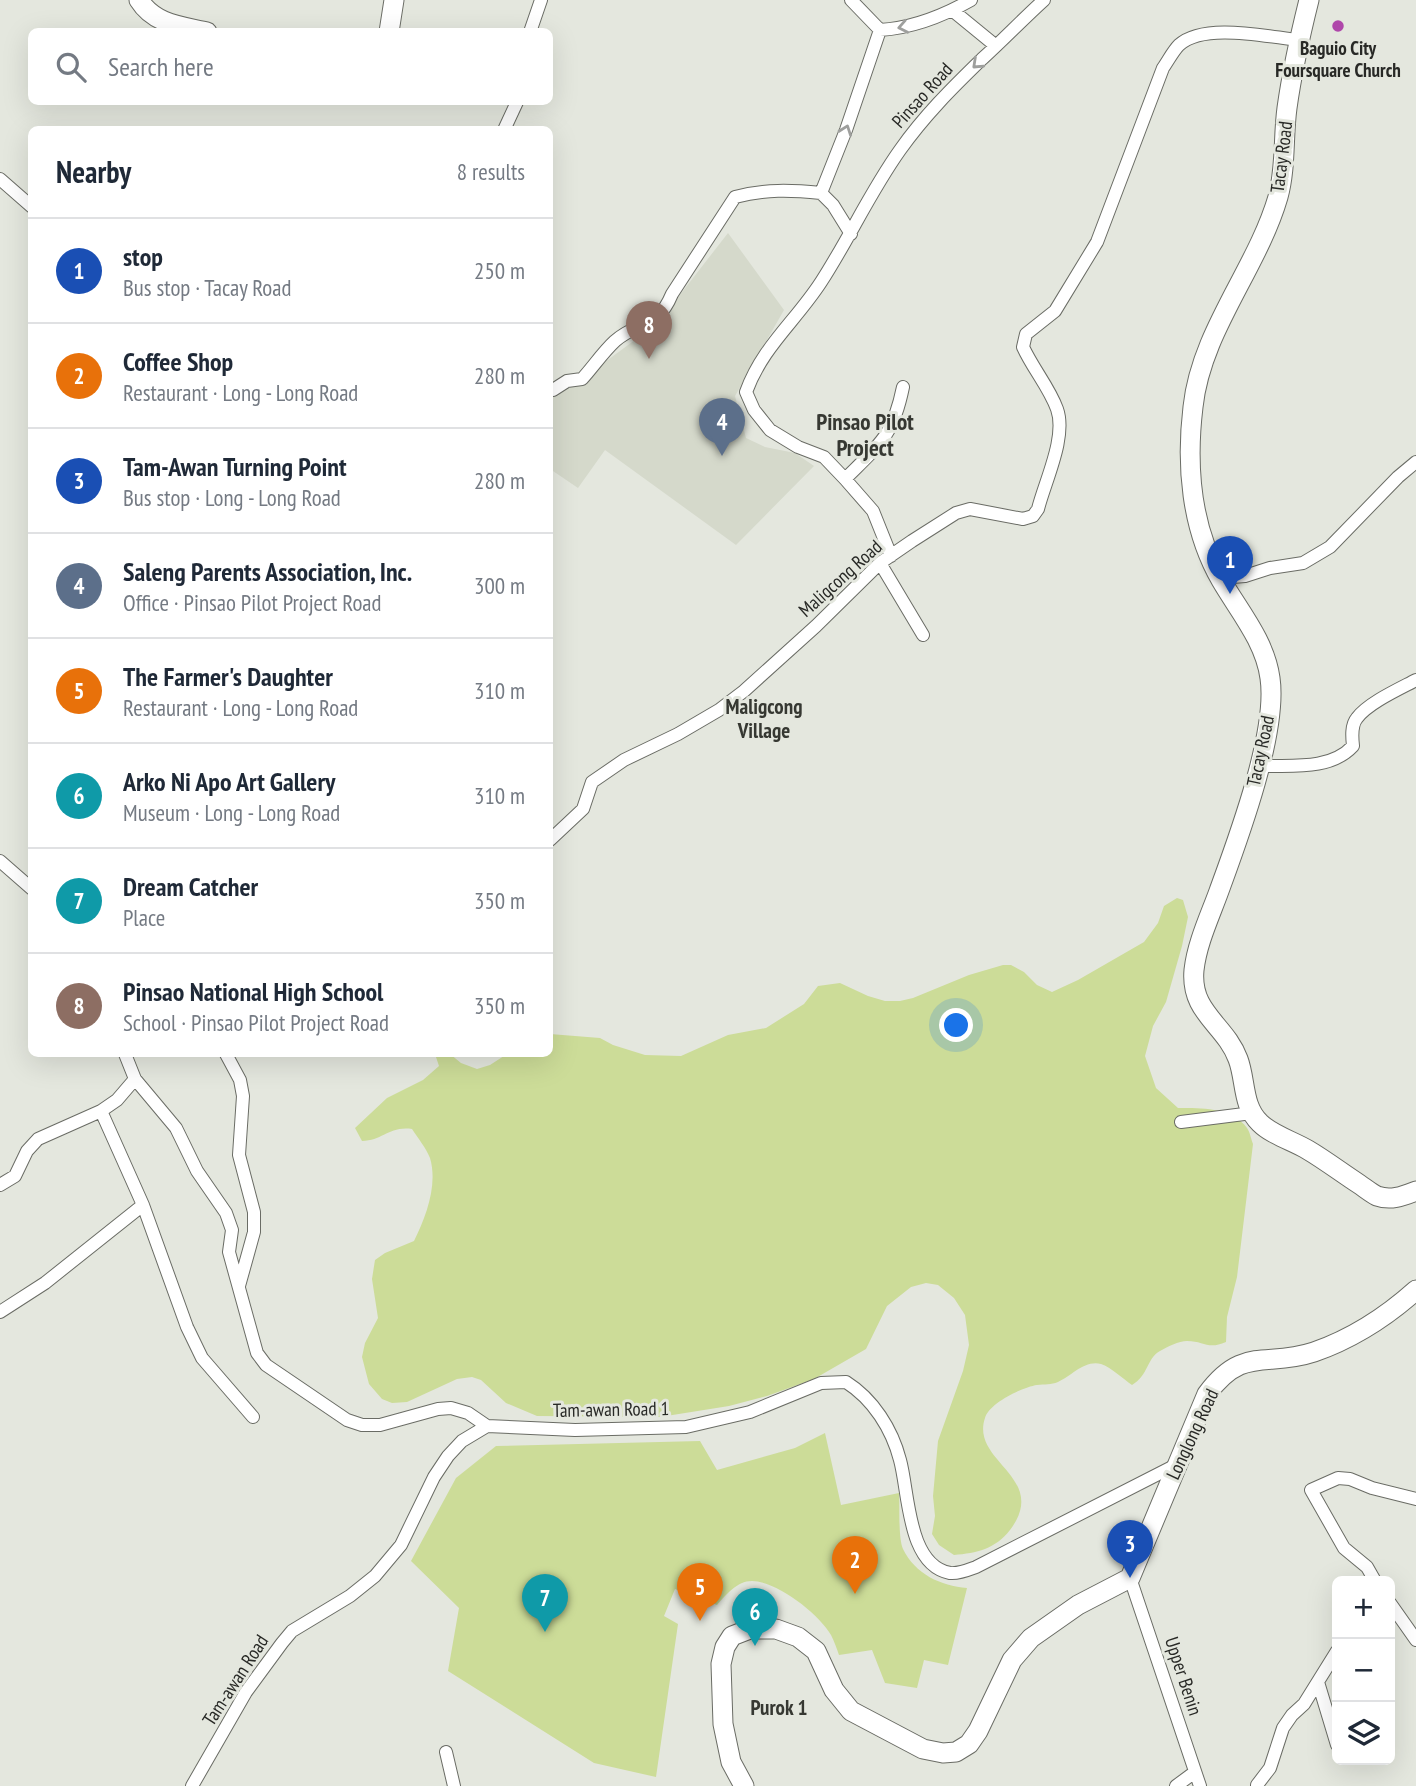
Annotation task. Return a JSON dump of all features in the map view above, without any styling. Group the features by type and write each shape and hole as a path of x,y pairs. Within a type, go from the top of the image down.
{"main road":[{"path":"139,0 153,17 187,28"},
{"path":"389,28 394,0"},
{"name":"Tacay Road","path":"1252,1113 1237,1055 1196,1000 1193,984 1194,966 1259,766 1270,716 1270,677 1255,634 1220,578 1208,553 1195,514 1192,489 1193,402 1203,363 1265,231 1278,196 1288,103 1309,0"},
{"path":"1252,1113 1261,1125 1308,1150 1377,1196 1399,1198 1416,1191"},
{"name":"Longlong Road","path":"1130,1578 1207,1394 1219,1379 1232,1367 1253,1361 1297,1356 1334,1344 1377,1320 1416,1290"},
{"path":"744,1786 728,1754 720,1680 725,1647 738,1632 776,1629 798,1637 816,1651 834,1690 851,1711 923,1749 943,1753 956,1752 968,1744 978,1731 1006,1671 1026,1643 1056,1619 1130,1578"}],"street":[{"path":"531,28 541,0"},
{"path":"851,0 880,30"},
{"path":"880,30 909,26 953,10 971,0"},
{"name":"Pinsao Road","path":"845,479 824,457 798,447 770,430 754,410 746,392 753,374 777,335 818,286 851,234 878,183 918,125 940,99 1044,0"},
{"path":"953,10 996,46"},
{"path":"821,193 880,30"},
{"name":"Maligcong Road","path":"553,837 583,809 592,782 624,760 678,734 719,710 744,691 886,560 956,513 970,509 1023,519 1033,516 1038,509 1061,429 1053,399 1023,347 1026,334 1055,311 1097,242 1163,68 1179,46 1196,35 1230,33 1299,40"},
{"path":"507,126 516,105"},
{"path":"0,179 28,204"},
{"path":"553,391 567,381 582,379 615,341 655,319 665,310 672,293 735,197 756,191 821,193 833,205 851,234"},
{"path":"903,387 897,416 885,439 845,479 873,511 886,560 923,635"},
{"path":"1220,578 1245,576 1270,568 1303,563 1330,547 1416,462"},
{"path":"1259,766 1318,764 1343,757 1353,746 1351,736 1356,719 1373,705 1416,680"},
{"path":"0,861 28,885"},
{"name":"Tam-awan Road 1","path":"126,1057 135,1079 176,1128 197,1171 226,1213 232,1230 229,1252 257,1353 266,1365 347,1420 362,1425 380,1425 451,1408 468,1413 487,1426 575,1430 686,1427 750,1412 821,1383 846,1382 870,1402 884,1423 900,1458 911,1525 917,1542 935,1565 949,1573 976,1567 1176,1465"},
{"path":"228,1057 240,1080 243,1096 239,1155 254,1212 254,1232 239,1286"},
{"path":"0,1185 15,1175 27,1151 38,1139 101,1111 117,1100 135,1079"},
{"path":"101,1111 143,1205 178,1305 202,1358 253,1417"},
{"path":"1181,1122 1252,1113"},
{"path":"0,1312 45,1283 143,1205"},
{"name":"Tam-awan Road","path":"192,1786 246,1692 282,1643 292,1631 350,1596 375,1576 401,1545 434,1477 448,1456 462,1441 487,1426"},
{"path":"1372,1576 1367,1567 1344,1548 1311,1490 1338,1478 1350,1479 1372,1489 1416,1499"},
{"name":"Upper Benin","path":"1130,1578 1200,1786"},
{"path":"1395,1609 1416,1640"},
{"path":"1257,1785 1270,1768 1283,1728 1304,1704 1332,1659"},
{"path":"1318,1682 1332,1728"},
{"path":"446,1752 454,1786"},
{"path":"1176,1786 1195,1772"}],"shaded area":[{"path":"728,233 784,310 735,396 746,438 765,447 795,453 814,466 736,545 605,450 578,488 553,471 553,395 571,387 658,323"}],"green space":[{"path":"1177,898 1183,900 1188,917 1166,1002 1153,1026 1145,1056 1156,1088 1178,1108 1215,1110 1233,1116 1247,1128 1253,1144 1237,1277 1227,1317 1226,1342 1210,1345 1187,1341 1170,1346 1155,1354 1142,1377 1132,1385 1113,1370 1095,1363 1078,1369 1058,1382 1031,1386 1015,1392 993,1407 985,1418 983,1433 988,1447 1016,1483 1021,1496 1020,1512 1010,1530 992,1546 954,1555 939,1545 932,1534 938,1441 963,1371 969,1345 965,1315 954,1298 938,1285 926,1283 911,1287 887,1306 866,1349 814,1379 729,1406 660,1417 537,1416 506,1403 481,1380 472,1377 457,1379 407,1402 392,1403 382,1399 369,1384 362,1357 365,1343 378,1318 372,1279 375,1260 414,1241 430,1201 433,1179 430,1158 412,1129 391,1131 375,1139 362,1141 355,1128 387,1098 423,1080 439,1066 436,1057 454,1057 477,1069 502,1057 553,1057 553,1034 600,1038 645,1055 681,1056 728,1035 766,1028 804,1004 818,986 840,983 868,996 885,1001 900,1001 1003,965 1011,965 1024,972 1037,985 1052,992 1144,942 1158,923 1164,906"},
{"path":"825,1433 841,1505 899,1493 900,1537 908,1558 930,1577 948,1585 967,1588 948,1665 924,1660 917,1688 885,1683 872,1650 839,1655 831,1635 807,1609 773,1586 752,1581 737,1586 717,1605 675,1589 664,1616 678,1624 656,1777 594,1763 448,1671 459,1608 411,1561 456,1478 496,1446 700,1441 717,1470 795,1448"}],"place":[{"name":"Baguio City Foursquare Church","path":"1338,26"},
{"name":"Pinsao National High School","path":"649,359"},
{"name":"Saleng Parents Association, Inc.","path":"722,456"},
{"name":"stop","path":"1230,594"},
{"name":"Tam-Awan Turning Point","path":"1130,1578"},
{"name":"Coffee Shop","path":"855,1594"},
{"name":"The Farmer's Daughter","path":"700,1621"},
{"name":"Dream Catcher","path":"545,1632"},
{"name":"Arko Ni Apo Art Gallery","path":"755,1646"}],"district":[{"name":"Pinsao Pilot Project","path":"865,435"},
{"name":"Maligcong Village","path":"764,719"},
{"name":"Purok 1","path":"779,1708"}]}
